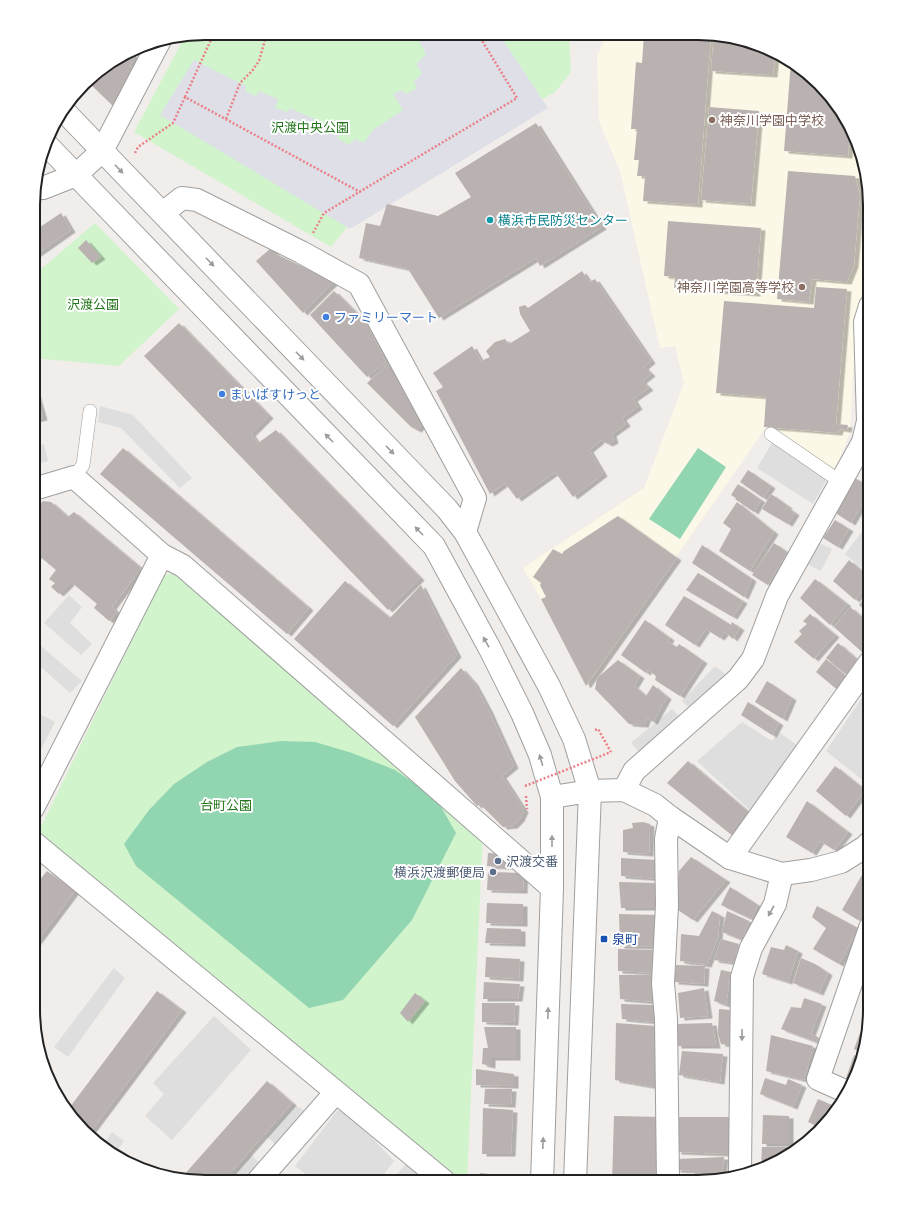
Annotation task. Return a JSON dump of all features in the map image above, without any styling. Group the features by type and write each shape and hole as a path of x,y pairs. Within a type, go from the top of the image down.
{"street":[{"path":"41,187 43,188 76,175 102,151 156,48"},
{"path":"67,114 447,509 465,532 549,686 574,739 590,791 575,1175"},
{"path":"50,149 434,546 490,649 522,714 540,754 552,797 552,888 542,1175"},
{"path":"163,214 182,198 197,200 301,252 359,284 475,498 465,532"},
{"path":"624,790 634,771 738,679 753,659 777,596 863,442"},
{"path":"40,487 74,477 162,556 183,566 552,888"},
{"path":"40,794 162,556"},
{"path":"730,858 863,672"},
{"path":"552,797 590,791 624,790 655,805 730,858 782,874 811,870 841,862 863,848"},
{"path":"668,1175 666,1019 663,983 667,905 666,839 670,817"},
{"path":"40,848 437,1175"},
{"path":"740,1169 742,977 751,948 775,904 782,874"},
{"path":"843,1090 818,1079 863,948"},
{"path":"263,1175 336,1092"}],"lane":[{"path":"74,477 83,465 90,411"},
{"path":"771,434 840,482"}],"path":[{"path":"123,173 132,163 138,147 172,123 211,40"},
{"path":"226,119 240,83 252,71 259,61 265,40"},
{"path":"301,252 324,214 517,98 482,40"},
{"path":"185,96 360,192"},
{"path":"528,815 525,786 611,752 598,729 592,731 596,736"}],"shaded area":[{"path":"503,40 548,108 350,229 160,115 194,60 246,86 245,91 256,96 259,91 278,99 275,108 287,112 290,108 342,132 337,138 349,145 355,139 364,143 373,130 403,110 393,94 402,90 406,94 417,88 414,82 422,73 416,64 426,54 419,41"},
{"path":"604,40 720,41 751,49 771,57 799,74 815,88 829,104 841,122 854,152 860,172 863,194 863,302 856,319 850,432 835,472 766,427 589,683 523,568 644,488 684,383 675,346 660,348 620,171 599,121 597,56"},
{"path":"100,406 133,415 192,478 180,488 121,428 98,422"},
{"path":"773,441 827,479 813,504 757,468"},
{"path":"44,444 48,461 40,463 40,445"},
{"path":"863,530 863,568 845,554"},
{"path":"819,543 832,549 821,571 807,564"},
{"path":"69,595 82,607 70,623 92,644 81,655 44,623"},
{"path":"40,645 82,681 70,693 40,666"},
{"path":"715,666 728,676 690,709 682,701"},
{"path":"863,696 863,780 826,751"},
{"path":"672,709 680,717 641,754 631,743"},
{"path":"40,714 55,722 40,751"},
{"path":"742,722 772,741 779,732 801,748 753,813 697,761"},
{"path":"114,968 125,978 68,1057 54,1047"},
{"path":"214,1016 251,1050 172,1140 145,1116 164,1094 153,1083"},
{"path":"295,1105 307,1112 277,1146 267,1137"},
{"path":"345,1109 394,1161 384,1175 307,1175 295,1166 337,1111"},
{"path":"112,1132 124,1141 118,1150 105,1142"},
{"path":"251,1155 261,1164 251,1175 233,1175"},
{"path":"406,1164 418,1175 396,1175"}],"green space":[{"name":"沢渡中央公園","path":"569,40 571,72 555,92 368,201 331,247 134,132 182,41"},
{"name":"沢渡公園","path":"95,223 179,309 119,366 40,359 40,270"},
{"path":"698,448 726,467 680,539 649,519"},
{"name":"台町公園","path":"178,571 483,832 467,1175 444,1175 40,840 40,829 163,576"},
{"path":"281,741 315,742 352,753 395,770 436,798 456,833 412,920 343,1000 309,1008 136,866 124,844 149,810 174,784 207,762 237,747"}],"building":[{"path":"644,40 711,40 698,205 643,201 645,176 637,176 639,160 634,160 637,129 631,129 636,62 642,63"},
{"path":"713,40 731,43 751,49 775,59 773,75 711,71"},
{"path":"135,56 130,66 135,69 114,107 91,85 104,74 122,62"},
{"path":"790,68 815,88 829,104 841,122 849,140 848,156 784,151"},
{"path":"709,107 759,111 751,204 701,200"},
{"name":"横浜市民防災センター","path":"536,123 602,227 540,266 536,258 439,318 408,269 359,258 366,223 380,226 387,204 438,216 471,197 455,173"},
{"path":"788,171 855,176 860,195 854,265 847,282 812,279 809,302 777,299"},
{"path":"61,213 71,230 40,252 40,227"},
{"path":"668,221 761,228 756,294 674,288 675,277 664,276"},
{"path":"86,240 101,257 92,263 78,248"},
{"path":"271,248 276,254 334,282 303,313 256,261"},
{"path":"582,271 589,282 595,279 651,361 644,367 651,374 642,381 649,388 633,399 638,407 622,418 626,424 612,434 614,441 608,444 601,440 589,450 603,474 573,497 555,472 517,499 505,483 490,494 436,391 443,387 433,373 472,346 481,361 490,357 486,351 495,342 505,339 509,344 530,331 520,314 519,307 525,305 528,308"},
{"path":"816,287 847,289 836,424 848,425 847,430 839,429 838,433 764,427 766,397 716,393 724,301 814,308"},
{"path":"334,291 367,324 386,362 367,377 310,315"},
{"path":"179,323 269,416 251,434 258,443 276,430 420,578 388,610 144,356"},
{"path":"390,362 422,419 421,426 417,430 411,427 367,383"},
{"path":"40,407 43,418 40,419"},
{"path":"123,448 309,608 287,634 100,474"},
{"path":"748,470 771,486 763,498 740,482"},
{"path":"855,478 863,483 863,502 851,523 834,512"},
{"path":"738,484 761,500 754,512 731,495"},
{"path":"771,494 795,513 788,524 762,509"},
{"path":"43,501 51,502 68,517 74,512 141,568 112,607 117,613 109,621 94,608 97,604 71,582 59,594 51,587 55,583 49,579 56,570 40,557 40,504"},
{"path":"737,502 774,532 750,571 719,551 731,529 723,523"},
{"path":"618,516 677,558 586,686 541,599 546,597 540,585 541,583 533,577 553,549 562,554 564,551"},
{"path":"835,520 849,529 838,547 823,538"},
{"path":"774,543 787,552 768,585 752,575"},
{"path":"702,545 752,579 744,597 692,563"},
{"path":"849,560 863,572 863,590 855,600 833,581"},
{"path":"698,573 743,601 733,617 686,590"},
{"path":"815,579 847,604 830,625 800,598"},
{"path":"345,581 390,618 421,585 457,655 393,726 294,639"},
{"path":"684,596 731,625 732,622 740,628 733,639 725,632 720,638 706,629 695,645 665,625"},
{"path":"863,600 863,609 859,605"},
{"path":"850,607 863,618 863,653 834,627"},
{"path":"810,614 835,635 814,659 794,642 802,634 799,631 807,624 803,621"},
{"path":"645,620 670,638 668,642 677,647 679,644 703,661 680,696 655,680 656,676 648,670 646,673 621,655"},
{"path":"838,643 860,662 848,676 826,658"},
{"path":"826,659 850,680 840,692 816,672"},
{"path":"618,660 640,676 634,686 646,696 653,685 667,697 653,722 647,718 644,725 629,724 595,689 597,678"},
{"path":"461,668 474,683 488,709 514,766 502,776 524,810 520,819 513,826 503,827 480,804 477,806 455,781 415,717"},
{"path":"767,681 792,698 783,719 755,702"},
{"path":"748,702 779,723 772,735 741,715"},
{"path":"688,761 752,815 734,837 667,783"},
{"path":"835,766 863,788 863,793 846,816 816,791"},
{"path":"807,801 848,832 834,850 820,841 812,853 786,837"},
{"path":"643,822 650,824 649,854 623,852 623,830 633,828 632,823"},
{"name":"沢渡交番","path":"488,853 506,854 508,856 507,867 487,866"},
{"path":"691,857 726,880 693,920 675,908 679,871"},
{"path":"621,858 657,860 659,879 621,876"},
{"path":"47,871 75,891 40,938 40,880"},
{"path":"488,872 524,873 523,891 487,890"},
{"path":"863,873 863,912 858,920 842,910"},
{"path":"619,882 658,883 657,908 621,908"},
{"path":"730,887 758,905 751,919 721,905"},
{"path":"487,903 523,904 523,924 486,923"},
{"path":"817,906 858,928 839,964 813,949 826,928 812,917"},
{"path":"712,911 720,915 718,938 707,965 680,961 681,934 699,936"},
{"path":"727,911 749,921 742,940 722,932"},
{"path":"619,914 659,915 657,947 620,946"},
{"path":"487,928 521,929 521,944 485,943"},
{"path":"721,939 739,944 734,963 714,960"},
{"path":"786,945 798,951 788,982 762,974 771,947 784,950"},
{"path":"618,949 657,950 657,973 618,971"},
{"path":"486,957 520,959 519,979 485,977"},
{"path":"801,958 815,964 828,973 819,993 793,983"},
{"path":"676,965 705,966 704,984 674,982"},
{"path":"721,970 731,972 726,1005 714,1001"},
{"path":"619,975 656,975 656,1002 620,999"},
{"path":"484,982 520,984 518,999 483,999"},
{"path":"704,988 708,1016 680,1018 678,993"},
{"path":"157,991 182,1010 92,1130 71,1106"},
{"path":"415,993 425,1001 408,1022 400,1013"},
{"path":"804,998 822,1004 811,1034 818,1037 816,1042 781,1029 791,1007 801,1008"},
{"path":"482,1003 515,1003 514,1023 482,1022"},
{"path":"621,1004 655,1005 655,1022 622,1019"},
{"path":"719,1009 730,1010 729,1045 721,1044 718,1034"},
{"path":"616,1023 656,1026 655,1087 615,1080"},
{"path":"712,1023 716,1046 677,1046 676,1024"},
{"path":"863,1026 858,1051 854,1049"},
{"path":"484,1027 516,1027 516,1058 491,1058 491,1066 482,1064 483,1048 488,1048"},
{"path":"771,1035 813,1046 804,1080 766,1071"},
{"path":"682,1051 723,1054 720,1082 679,1075"},
{"path":"854,1055 856,1056 854,1063 848,1079 846,1078"},
{"path":"476,1069 514,1074 514,1086 476,1085"},
{"path":"765,1078 786,1085 788,1079 802,1085 793,1107 760,1094"},
{"path":"267,1081 292,1103 228,1175 185,1174"},
{"path":"485,1089 512,1089 511,1105 484,1104"},
{"path":"818,1099 833,1105 816,1126 808,1122"},
{"path":"483,1108 513,1110 511,1154 482,1154"},
{"path":"763,1115 789,1116 789,1144 762,1144"},
{"path":"614,1116 663,1117 660,1175 612,1175"},
{"path":"677,1117 730,1117 729,1154 677,1152"},
{"path":"762,1147 790,1147 781,1153 761,1162"},
{"path":"724,1157 722,1174 695,1175 695,1171 676,1170 678,1159"},
{"path":"480,1173 500,1175 480,1175"}],"place":[{"name":"神奈川学園中学校","path":"712,120"},
{"name":"横浜市民防災センター","path":"490,220"},
{"name":"神奈川学園高等学校","path":"802,287"},
{"name":"ファミリーマート","path":"326,317"},
{"name":"まいばすけっと","path":"222,394"},
{"name":"沢渡交番","path":"498,861"},
{"name":"横浜沢渡郵便局","path":"493,872"},
{"name":"泉町","path":"604,939"}]}
